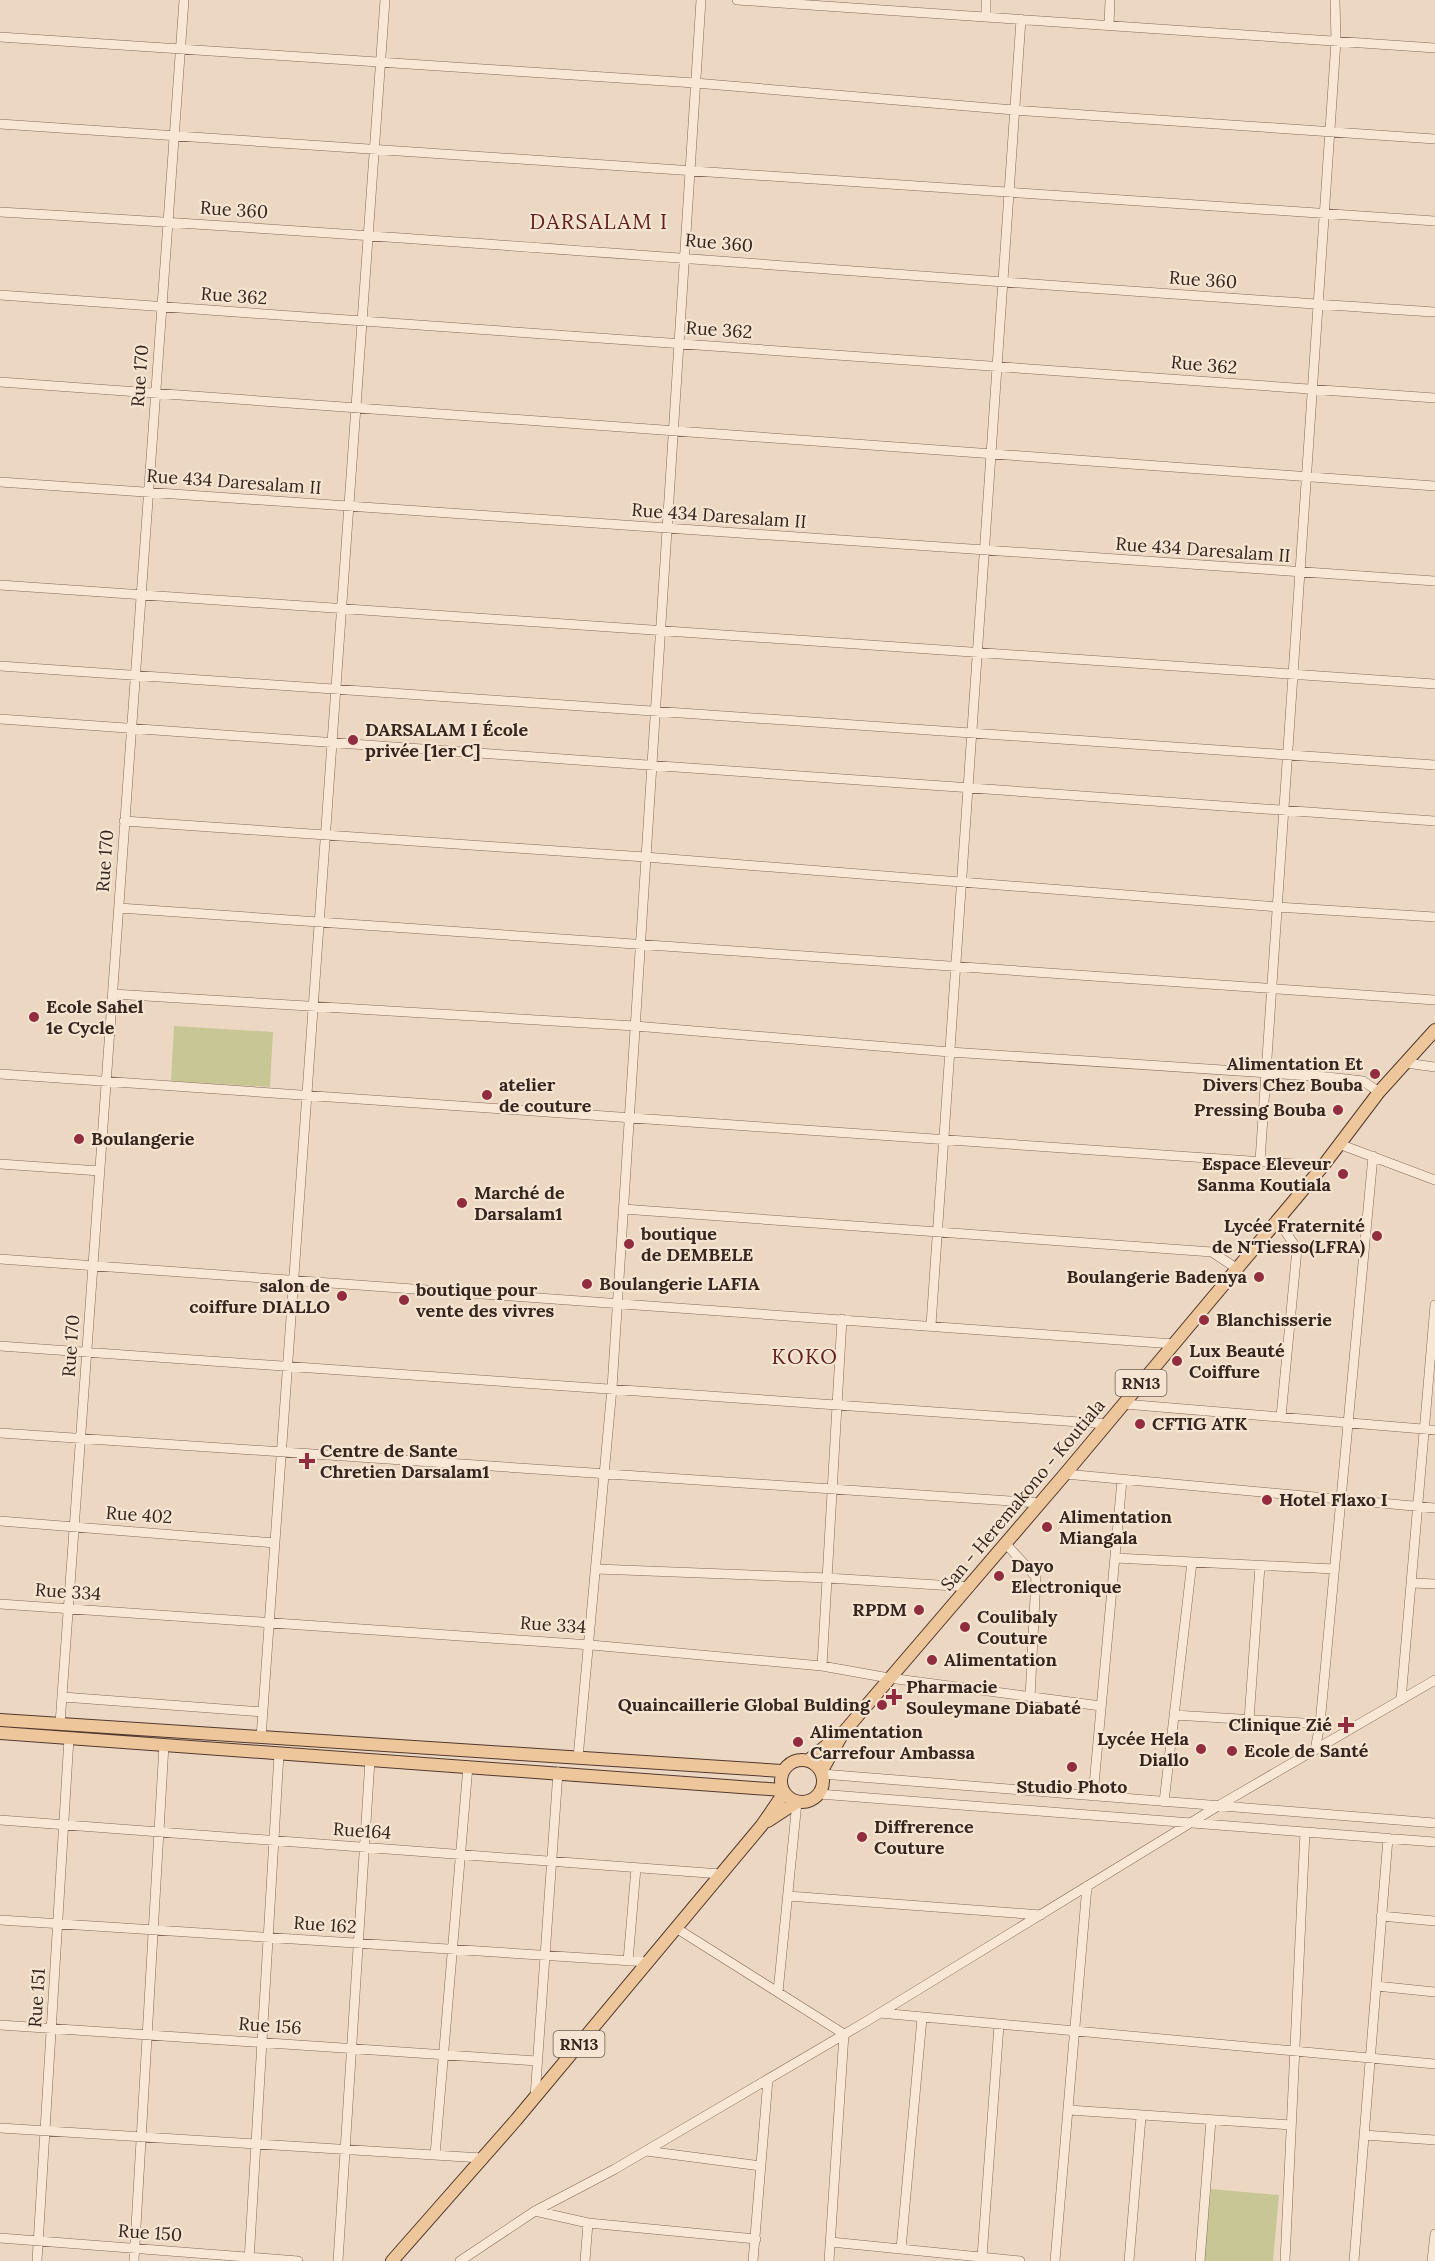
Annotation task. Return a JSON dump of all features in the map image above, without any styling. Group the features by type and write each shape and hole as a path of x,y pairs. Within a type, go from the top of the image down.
{"main road":[{"name":"San - Heremakono - Koutiala","path":"843,1733 970,1587 1323,1166 1379,1092 1435,1030"},
{"path":"0,1719 782,1771"},
{"path":"0,1733 279,1755 558,1772 783,1791 797,1802 809,1801 819,1794 823,1784 822,1773 808,1761 794,1761 782,1771 780,1780 783,1791"},
{"name":"RN13","path":"808,1761 843,1733"},
{"name":"RN13","path":"822,1773 843,1733"},
{"name":"RN13","path":"392,2261 535,2097 762,1825 783,1791"},
{"name":"RN13","path":"762,1825 797,1802"}],"street":[{"name":"Rue 170","path":"60,1724 184,0"},
{"path":"261,1738 385,0"},
{"path":"578,1758 591,1644 612,1388 700,0"},
{"path":"737,0 840,4 1021,20 1435,48"},
{"path":"986,0 986,17"},
{"path":"1109,26 1110,0"},
{"path":"1260,1161 1336,41 1335,0"},
{"path":"930,1325 1021,20"},
{"path":"0,37 695,83 1014,110 1435,139"},
{"path":"0,124 374,151 1009,191 1435,222"},
{"name":"Rue 360","path":"0,212 684,256 1003,282 1435,312"},
{"name":"Rue 362","path":"0,295 1435,398"},
{"path":"0,382 991,452 1435,486"},
{"name":"Rue 434 Daresalam II","path":"0,482 1435,581"},
{"path":"0,585 1435,684"},
{"path":"0,666 336,687 655,712 1288,753 1435,765"},
{"path":"0,719 1435,821"},
{"path":"124,821 645,857 1276,908 1435,917"},
{"path":"119,908 1435,1000"},
{"path":"113,994 635,1026 950,1052 1266,1073 1363,1081 1379,1092"},
{"path":"1406,1063 1435,1067"},
{"path":"0,1074 1323,1166"},
{"path":"1339,1144 1435,1180"},
{"path":"1315,1750 1320,1724 1373,1156"},
{"path":"0,1164 100,1171"},
{"path":"623,1209 1212,1252 1236,1268"},
{"path":"1277,1219 1297,1249 1281,1417"},
{"path":"0,1259 1174,1344"},
{"path":"1401,1700 1419,1507 1430,1430 1435,1305"},
{"path":"822,1666 842,1319"},
{"path":"0,1346 1107,1424"},
{"path":"1124,1404 1430,1430"},
{"path":"0,1433 1040,1503"},
{"path":"1065,1474 1435,1508"},
{"path":"1093,1796 1122,1480"},
{"name":"Rue 402","path":"0,1521 275,1543"},
{"path":"1006,1544 1036,1578 1030,1698"},
{"path":"1115,1558 1334,1569"},
{"path":"1164,1802 1192,1562"},
{"path":"1249,1720 1260,1566"},
{"path":"597,1569 828,1578 970,1587"},
{"path":"1413,1582 1435,1584"},
{"name":"Rue 334","path":"0,1604 591,1644 822,1666 889,1678 1101,1706"},
{"path":"460,2261 536,2211 646,2151 880,2013 1218,1806 1435,1680"},
{"path":"63,1697 263,1712"},
{"path":"1174,1715 1320,1724"},
{"name":"Rue 151","path":"37,2261 69,1738"},
{"path":"134,2261 164,1745"},
{"path":"250,2259 279,1755"},
{"path":"338,2261 370,1760"},
{"path":"435,2156 468,1766"},
{"path":"535,2097 558,1772"},
{"path":"822,1773 1435,1824"},
{"path":"819,1794 1435,1842"},
{"path":"778,1992 797,1802"},
{"name":"Rue164","path":"0,1820 721,1874"},
{"path":"1285,2261 1305,1832"},
{"path":"1354,2261 1388,1838"},
{"path":"628,1960 636,1868"},
{"path":"1055,2261 1087,1886"},
{"path":"788,1896 1041,1915"},
{"path":"1382,1916 1435,1921"},
{"name":"Rue 162","path":"0,1920 648,1962"},
{"path":"676,1928 844,2034"},
{"path":"1376,1986 1435,1992"},
{"path":"880,2013 1435,2064"},
{"path":"901,2249 922,2018"},
{"name":"Rue 156","path":"0,2025 537,2061"},
{"path":"982,2257 999,2025"},
{"path":"829,2261 844,2034"},
{"path":"753,2261 768,2079"},
{"path":"1069,2110 1291,2125"},
{"path":"1129,2261 1141,2116"},
{"path":"1200,2261 1211,2121"},
{"path":"0,2128 482,2158"},
{"path":"1364,2135 1435,2140"},
{"path":"646,2151 761,2166"},
{"path":"536,2211 588,2223 756,2239"},
{"path":"585,2261 588,2223"},
{"path":"1432,2261 1435,2234"},
{"name":"Rue 150","path":"0,2238 298,2261"},
{"path":"831,2242 1020,2261"}],"shaded area":[{"path":"174,1026 273,1032 270,1087 171,1081"},
{"path":"1211,2189 1279,2195 1273,2261 1204,2261"}],"place":[{"name":"DARSALAM I École privée [1er C]","path":"353,740"},
{"name":"Ecole Sahel 1e Cycle","path":"34,1017"},
{"name":"Alimentation Et Divers Chez Bouba","path":"1375,1074"},
{"name":"atelier de couture","path":"487,1095"},
{"name":"Pressing Bouba","path":"1338,1110"},
{"name":"Boulangerie","path":"79,1139"},
{"name":"Espace Eleveur Sanma Koutiala","path":"1343,1174"},
{"name":"Marché de Darsalam1","path":"462,1203"},
{"name":"Lycée Fraternité de N'Tiesso(LFRA)","path":"1377,1236"},
{"name":"boutique de DEMBELE","path":"629,1244"},
{"name":"Boulangerie Badenya","path":"1259,1277"},
{"name":"Boulangerie LAFIA","path":"587,1284"},
{"name":"salon de coiffure DIALLO","path":"342,1296"},
{"name":"boutique pour vente des vivres","path":"404,1300"},
{"name":"Blanchisserie","path":"1204,1320"},
{"name":"Lux Beauté Coiffure","path":"1177,1361"},
{"name":"CFTIG ATK","path":"1140,1424"},
{"name":"Centre de Sante Chretien Darsalam1","path":"307,1461"},
{"name":"Hotel Flaxo I","path":"1267,1500"},
{"name":"Alimentation Miangala","path":"1047,1527"},
{"name":"Dayo Electronique","path":"999,1576"},
{"name":"RPDM","path":"919,1610"},
{"name":"Coulibaly Couture","path":"965,1627"},
{"name":"Alimentation","path":"932,1660"},
{"name":"Pharmacie Souleymane Diabaté","path":"894,1697"},
{"name":"Quaincaillerie Global Bulding","path":"882,1705"},
{"name":"Clinique Zié","path":"1346,1725"},
{"name":"Alimentation Carrefour Ambassa","path":"798,1742"},
{"name":"Lycée Hela Diallo","path":"1201,1749"},
{"name":"Ecole de Santé","path":"1232,1751"},
{"name":"Studio Photo","path":"1072,1767"},
{"name":"Diffrerence Couture","path":"862,1837"}],"district":[{"name":"DARSALAM I","path":"599,222"},
{"name":"KOKO","path":"805,1357"}]}
